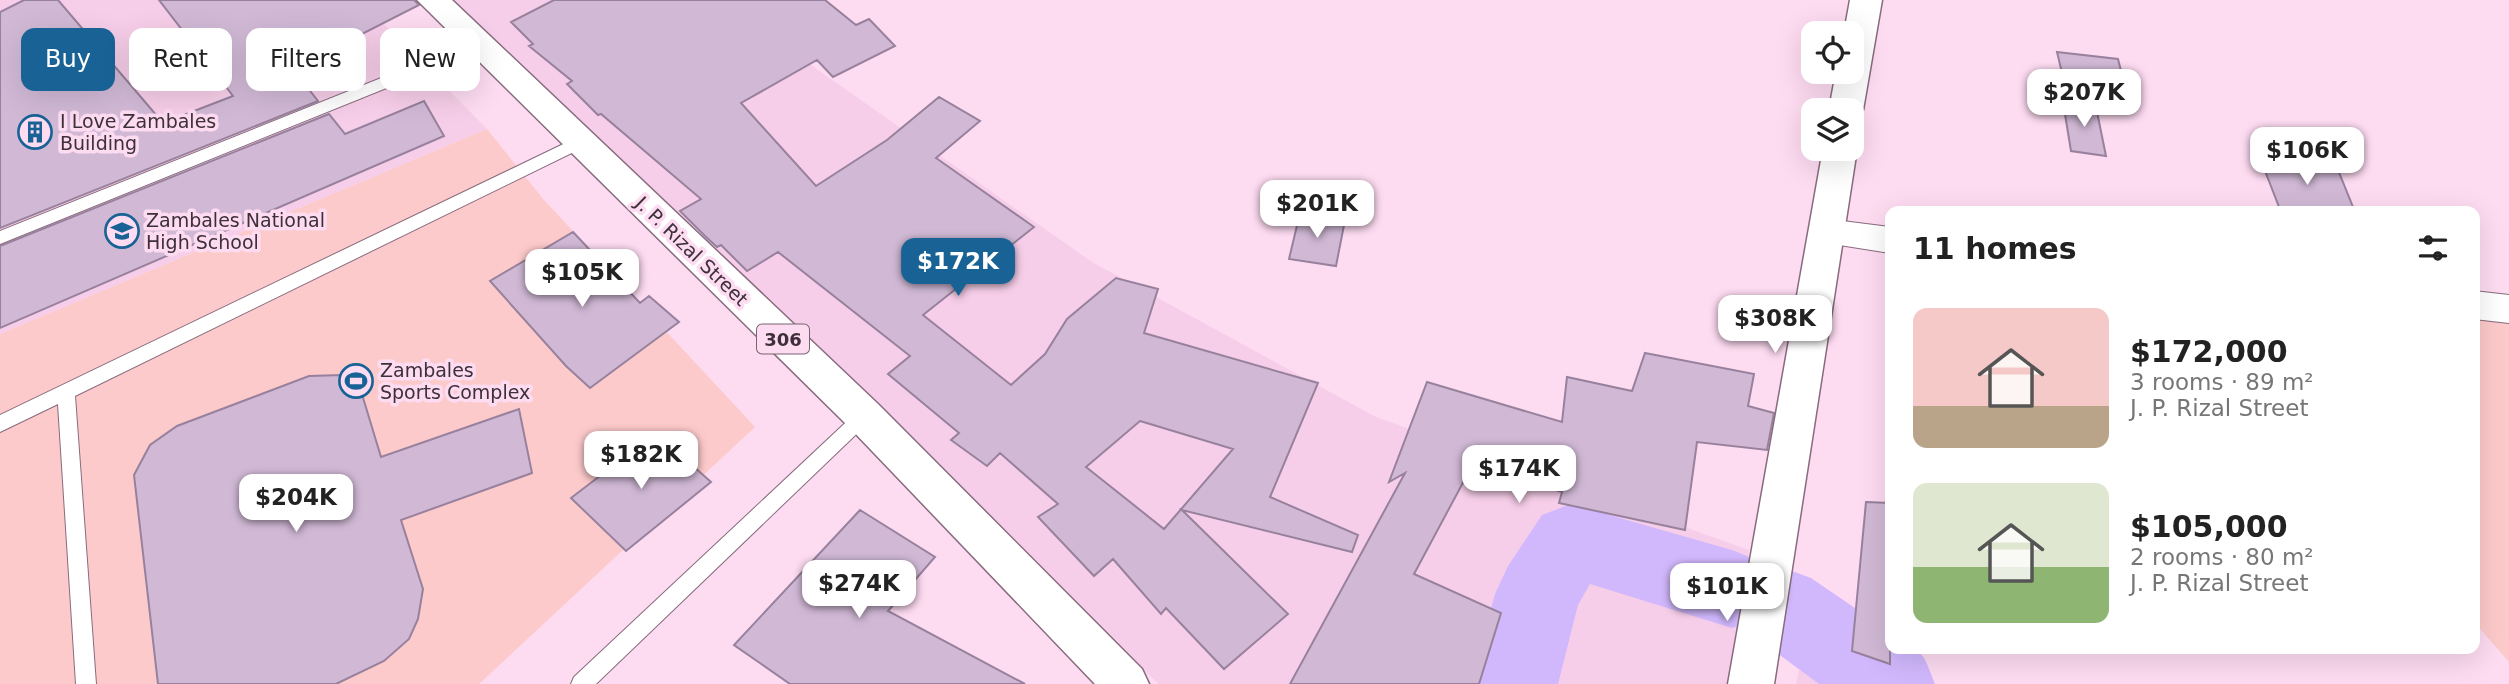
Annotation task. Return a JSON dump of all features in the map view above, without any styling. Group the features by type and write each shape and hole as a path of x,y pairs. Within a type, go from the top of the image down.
{"main road":[{"name":"J. P. Rizal Street","path":"433,0 462,28"},
{"path":"1848,98 1866,0"},
{"name":"J. P. Rizal Street","path":"480,45 864,416 1115,680"},
{"path":"1751,684 1838,161"}],"street":[{"path":"1825,232 1885,239"},
{"path":"2480,306 2509,309"}],"lane":[{"path":"0,238 380,85"},
{"path":"0,424 580,142"},
{"path":"66,394 86,684"},
{"path":"580,684 864,416"}],"shaded area":[{"name":"Zambales National High School","path":"0,0 360,0 388,28 380,28 380,91 450,91 487,129 0,334"},
{"path":"434,0 718,0 1092,262 1376,417 1749,550 1736,684 1159,684 864,416 480,45 480,28 463,28"},
{"name":"Zambales Sports Complex","path":"487,129 544,200 755,427 479,684 0,684 0,334"},
{"path":"2480,306 2509,309 2509,662 2480,629"},
{"path":"1802,656 1849,684 1796,684"}],"building":[{"path":"24,0 58,0 82,28 21,28 21,91 115,91 115,67 129,83 129,91 136,91 163,123 233,96 229,91 232,91 232,28 181,28 159,0 414,0 419,5 366,32 366,28 246,28 246,91 310,91 318,101 0,228 0,12"},
{"path":"554,0 825,0 856,25 869,19 895,46 833,77 817,60 741,103 816,186 887,140 939,97 980,121 936,158 1034,227 923,315 1011,385 1045,354 1067,319 1116,278 1158,289 1144,333 1318,383 1270,497 1358,535 1352,552 1182,510 1288,614 1224,669 1166,608 1161,614 1113,559 1094,576 1038,517 1058,504 1000,453 987,466 951,440 959,433 888,374 910,356 778,252 747,271 721,245 717,247 680,211 701,199 601,114 598,115 567,84 572,81 529,46 533,44 511,22","holes":["1140,421 1233,449 1164,529 1086,467"]},
{"path":"2057,52 2118,59 2129,102 2067,94"},
{"path":"424,101 444,136 0,328 0,246 329,114 345,134"},
{"path":"2063,102 2096,107 2106,156 2071,151"},
{"path":"2260,158 2336,165 2353,206 2279,206"},
{"path":"1300,213 1345,220 1336,266 1289,259"},
{"path":"573,232 640,303 649,296 679,322 590,388 566,366 490,281"},
{"path":"1645,353 1754,374 1748,406 1774,413 1767,450 1697,442 1685,530 1559,503 1562,492 1473,464 1414,574 1501,613 1479,684 1290,684 1405,473 1389,482 1427,382 1562,422 1567,377 1632,391"},
{"path":"342,375 361,391 381,457 519,409 532,473 401,520 423,589 418,619 409,639 384,661 336,684 158,684 134,475 150,445 177,426 309,376"},
{"path":"656,433 711,482 626,551 571,498"},
{"path":"1866,502 1885,503 1885,654 1890,654 1890,664 1852,651"},
{"path":"860,510 935,557 888,611 1025,684 790,684 734,645"}],"waterway":[{"path":"1514,684 1538,594 1571,541 1732,589"},
{"path":"1781,606 1891,684"}],"place":[{"name":"I Love Zambales Building","path":"35,132"},
{"name":"Zambales National High School","path":"122,231"},
{"name":"Zambales Sports Complex","path":"356,381"}]}
